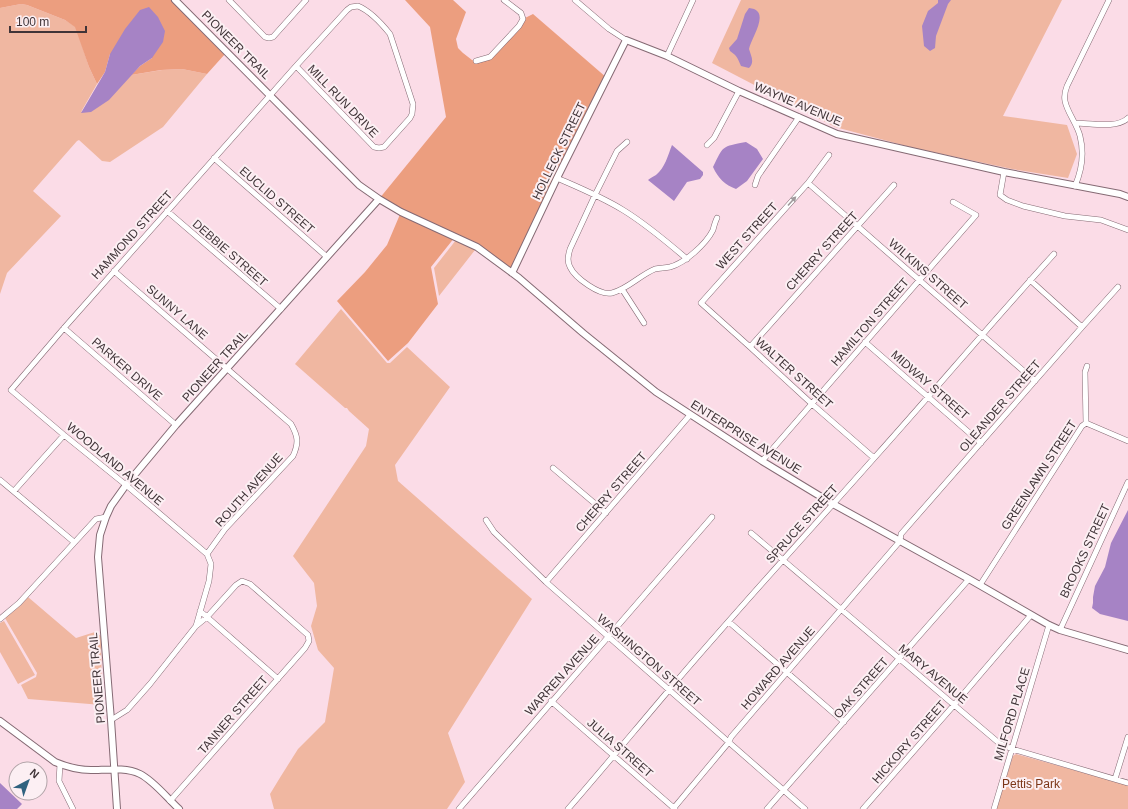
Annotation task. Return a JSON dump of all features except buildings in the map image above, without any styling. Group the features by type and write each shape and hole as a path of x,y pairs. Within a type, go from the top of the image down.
{"street":[{"name":"PIONEER TRAIL","path":"117,809 98,558 100,535 106,517 111,506 126,485 176,425 379,200 359,185 175,0"},
{"path":"229,0 265,37 269,38 273,36 306,0"},
{"path":"476,61 490,57 519,26 523,19 521,13 504,0"},
{"name":"WAYNE AVENUE","path":"575,0 609,29 626,40 667,56 739,91 837,134 1004,172 1128,196"},
{"path":"667,56 693,0"},
{"path":"1075,186 1082,152 1080,135 1065,102 1064,93 1109,0"},
{"name":"MILL RUN DRIVE","path":"270,95 296,66 347,10 351,7 358,6 364,9 390,34 413,104 412,114 384,147 374,147 296,66"},
{"name":"HOLLECK STREET","path":"512,273 557,178 626,40"},
{"path":"707,144 714,138 739,91"},
{"name":"HAMMOND STREET","path":"11,390 270,95"},
{"path":"755,185 758,176 799,117"},
{"path":"1075,123 1113,125 1124,122 1128,118"},
{"path":"627,142 617,151 570,249 568,256 569,263 574,273 596,290 602,293 612,294 655,269 671,267 687,259 698,250 712,231 717,218"},
{"name":"WEST STREET","path":"701,303 808,183 829,155"},
{"name":"EUCLID STREET","path":"214,158 327,257"},
{"path":"1004,172 1000,195 1007,200 1023,206 1065,216 1101,220 1128,230"},
{"path":"557,178 624,210 657,234 687,259"},
{"name":"WILKINS STREET","path":"808,183 1035,381"},
{"name":"CHERRY STREET","path":"750,346 894,185"},
{"name":"ENTERPRISE AVENUE","path":"379,200 477,248 512,273 656,392 762,461 833,504 1049,625 1060,630 1128,650"},
{"name":"HAMILTON STREET","path":"762,461 976,215 953,202"},
{"name":"DEBBIE STREET","path":"167,211 281,309"},
{"name":"SPRUCE STREET","path":"568,809 782,560 1054,254"},
{"name":"SUNNY LANE","path":"114,271 227,369"},
{"path":"1030,280 1082,327"},
{"name":"OLEANDER STREET","path":"900,541 901,534 1118,288"},
{"path":"622,289 644,323"},
{"name":"WALTER STREET","path":"701,303 874,458"},
{"name":"PARKER DRIVE","path":"64,328 176,425"},
{"name":"MIDWAY STREET","path":"865,342 981,443"},
{"name":"GREENLAWN STREET","path":"980,585 1082,426 1086,423 1085,372 1087,366"},
{"name":"ROUTH AVENUE","path":"207,554 225,529 293,456 296,448 296,432 291,424 227,369"},
{"name":"WOODLAND AVENUE","path":"11,390 207,554"},
{"name":"CHERRY STREET","path":"546,582 690,415"},
{"path":"1086,423 1128,440"},
{"path":"14,491 64,435"},
{"path":"553,468 606,513"},
{"path":"0,480 74,542"},
{"name":"BROOKS STREET","path":"1060,630 1128,482"},
{"path":"0,619 19,603 96,519 106,517"},
{"name":"WARREN AVENUE","path":"459,809 712,517"},
{"name":"WASHINGTON STREET","path":"486,520 494,532 546,582 608,638 805,809"},
{"name":"MARY AVENUE","path":"751,533 999,743 1012,749 1128,783"},
{"name":"HOWARD AVENUE","path":"674,809 729,742 731,737 900,541"},
{"path":"196,626 209,581 211,564 207,554"},
{"name":"OAK STREET","path":"767,809 968,579"},
{"name":"TANNER STREET","path":"170,801 306,648 309,641 308,635 250,584 242,581 236,585 208,617"},
{"path":"200,611 278,679"},
{"name":"HICKORY STREET","path":"863,809 1030,615"},
{"path":"111,720 127,710 150,684 196,626 208,617"},
{"path":"729,622 844,722"},
{"name":"MILFORD PLACE","path":"994,809 1049,625"},
{"name":"JULIA STREET","path":"551,702 674,809"},
{"path":"0,721 55,762 60,764 89,770 131,771 140,774 179,809"},
{"path":"1115,779 1128,737"},
{"path":"60,764 59,780 73,809"}],"green space":[{"path":"741,0 1062,0 1003,116 1067,125 1077,154 1068,178 1012,169 914,148 835,127 712,63"},
{"path":"21,4 65,20 76,27 89,67 97,84 81,112 131,75 162,70 182,69 207,74 163,127 110,162 102,161 79,140 77,141 33,191 61,216 7,273 0,294 0,8"},
{"path":"456,240 475,250 439,296 434,268"},
{"path":"341,309 387,363 390,363 407,347 450,387 395,465 398,481 532,599 448,733 465,782 447,809 274,809 270,794 298,749 325,722 334,668 318,650 311,626 317,606 314,583 293,556 366,446 369,429 347,408 345,408 295,364"},
{"path":"28,597 76,638 95,632 101,636 102,705 28,699 21,685 36,677 37,673 5,618"},
{"path":"4,621 35,675 18,684 0,652 0,623"},
{"name":"Pettis Park","path":"1016,754 1128,785 1128,809 996,809 1013,756"}],"shaded area":[{"path":"0,0 171,0 225,54 207,74 182,69 161,70 131,75 140,66 152,58 110,54 105,72 97,84 89,67 75,27 65,20 27,5 21,4 0,8"},
{"path":"405,0 453,0 466,12 456,39 458,48 472,60 476,61 490,57 523,19 533,14 607,78 512,273 477,247 455,237 431,267 438,304 408,343 388,361 337,301 365,272 387,245 401,212 379,199 446,117 430,27"},
{"path":"938,0 951,0 948,4 936,36 935,48 930,51 924,46 922,26 928,11 938,3"},
{"path":"149,7 158,17 165,31 163,42 152,58 140,66 109,100 91,112 81,113 105,72 110,54 125,29 140,10"},
{"path":"749,8 756,10 760,19 749,49 752,63 749,68 741,66 737,57 730,51 729,48 737,39 745,14"},
{"path":"746,142 757,149 763,159 747,181 736,189 722,181 713,167 724,148"},
{"path":"672,145 703,172 700,179 687,182 674,201 648,180 662,169"},
{"path":"1128,510 1128,621 1100,614 1092,608 1095,586 1105,567 1111,543"},
{"path":"0,783 8,791 8,801 19,801 22,804 17,809 0,809"}]}
